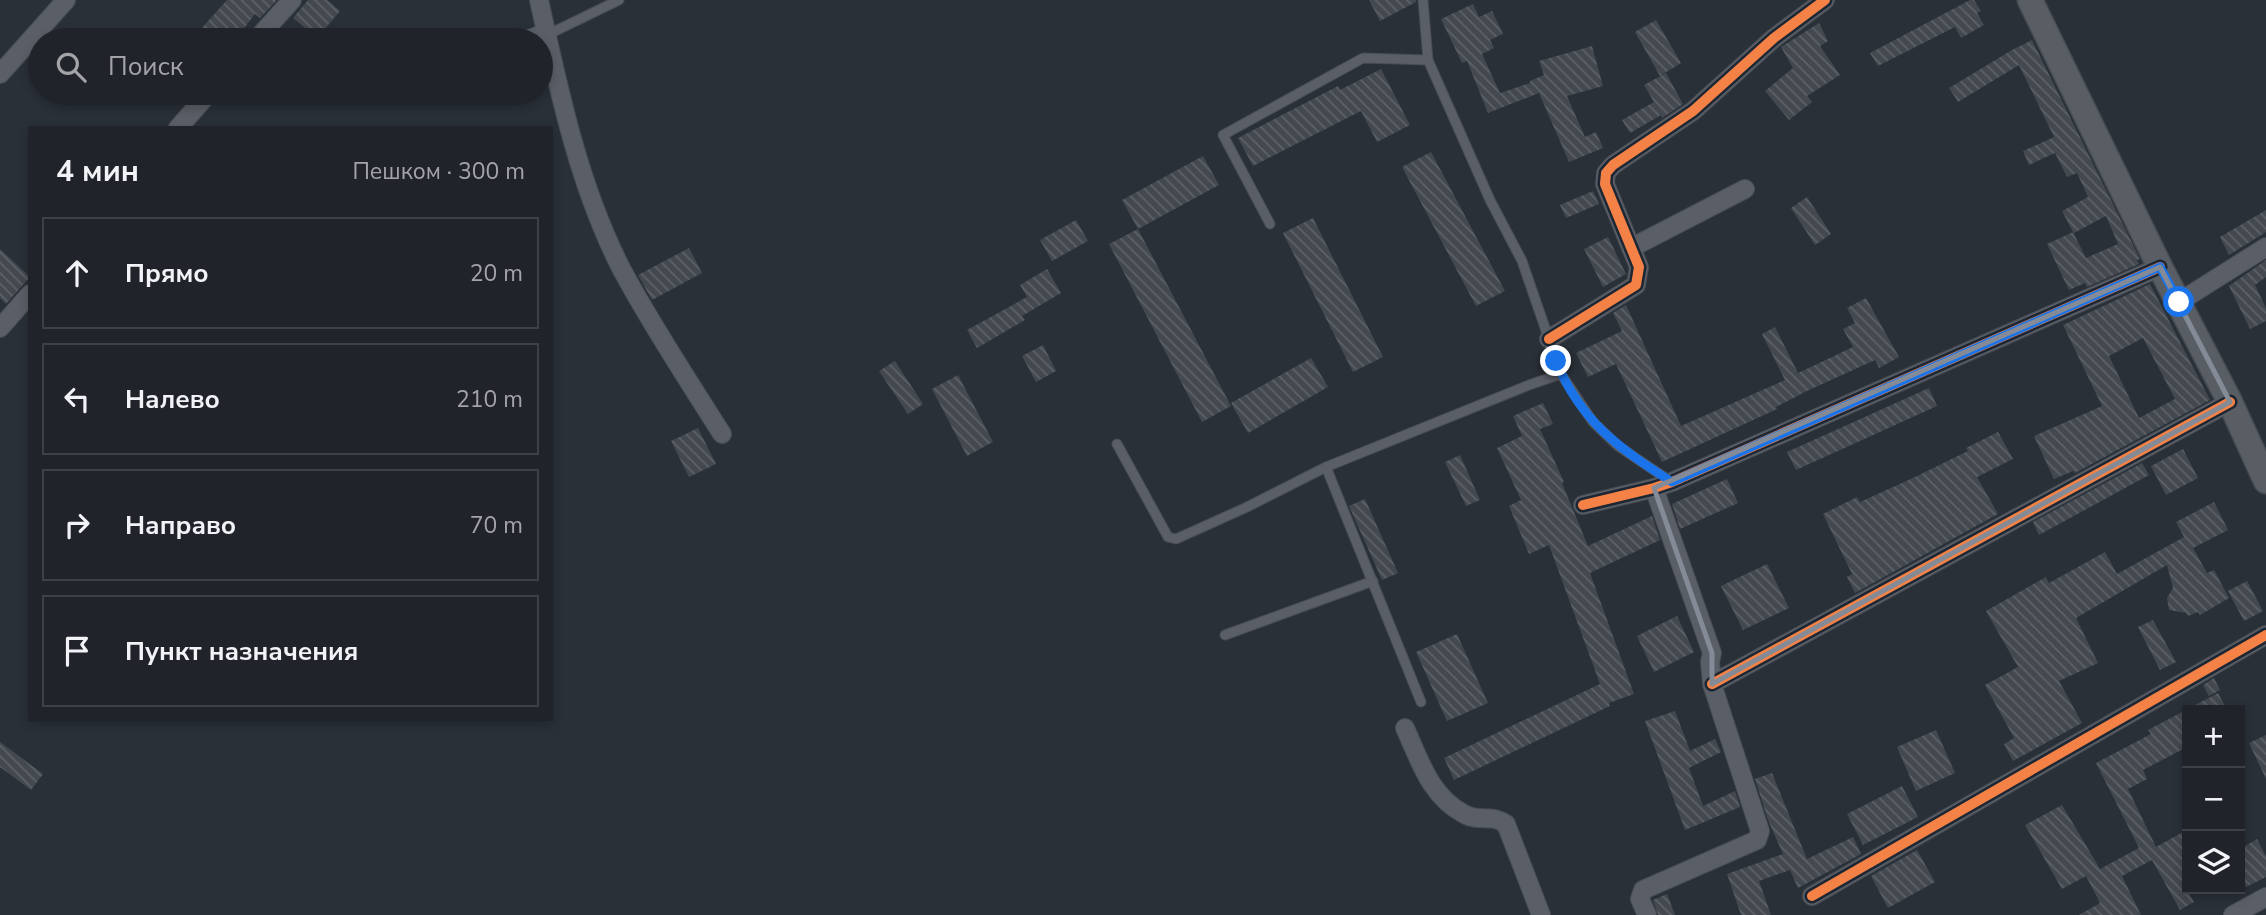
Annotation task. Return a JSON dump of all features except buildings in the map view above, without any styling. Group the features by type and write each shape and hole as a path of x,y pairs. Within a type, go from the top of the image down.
{"main road":[{"path":"2030,0 2160,267 2230,402 2266,481"}],"street":[{"path":"41,28 66,0"},
{"path":"267,28 292,0"},
{"path":"539,0 545,28"},
{"path":"1549,340 1636,285 1639,267 1605,184 1606,173 1613,165 1693,111 1774,38 1825,0"},
{"path":"0,74 28,43"},
{"path":"553,60 572,136 594,202 622,269 722,434"},
{"path":"180,126 198,105"},
{"path":"1631,247 1745,189"},
{"path":"2179,302 2266,247"},
{"path":"1583,505 1672,482 2160,267"},
{"path":"0,328 28,296"},
{"path":"1712,684 2230,402"},
{"path":"1647,915 1640,900 1643,891 1758,840 1760,836 1712,684 1712,653 1654,488"},
{"path":"1812,896 2266,635"},
{"path":"1405,728 1430,784 1442,798 1465,815 1496,818 1506,824 1541,915"},
{"path":"2233,915 2266,897"}],"lane":[{"path":"553,29 619,0"},
{"path":"1423,0 1427,60 1490,200 1522,261 1561,374 1593,422 1618,446 1672,482"},
{"path":"1270,224 1223,135 1363,58 1427,60"},
{"path":"1117,444 1168,537 1177,539 1326,467 1561,374"},
{"path":"1326,467 1422,702"},
{"path":"1225,635 1373,581"}],"highlighted area":[{"path":"2160,267 2230,402 1712,684 1712,653 1654,488"}],"cycle path":[{"path":"1549,339 1636,285 1639,267 1605,184 1606,173 1613,165 1693,111 1774,38 1825,0"},
{"path":"1583,505 1672,482 2160,267"},
{"path":"1712,684 2230,402"},
{"path":"1812,896 2266,635"}],"route":[{"path":"1556,361 1561,374 1593,422 1618,446 1672,482 2160,267 2179,302"}]}
